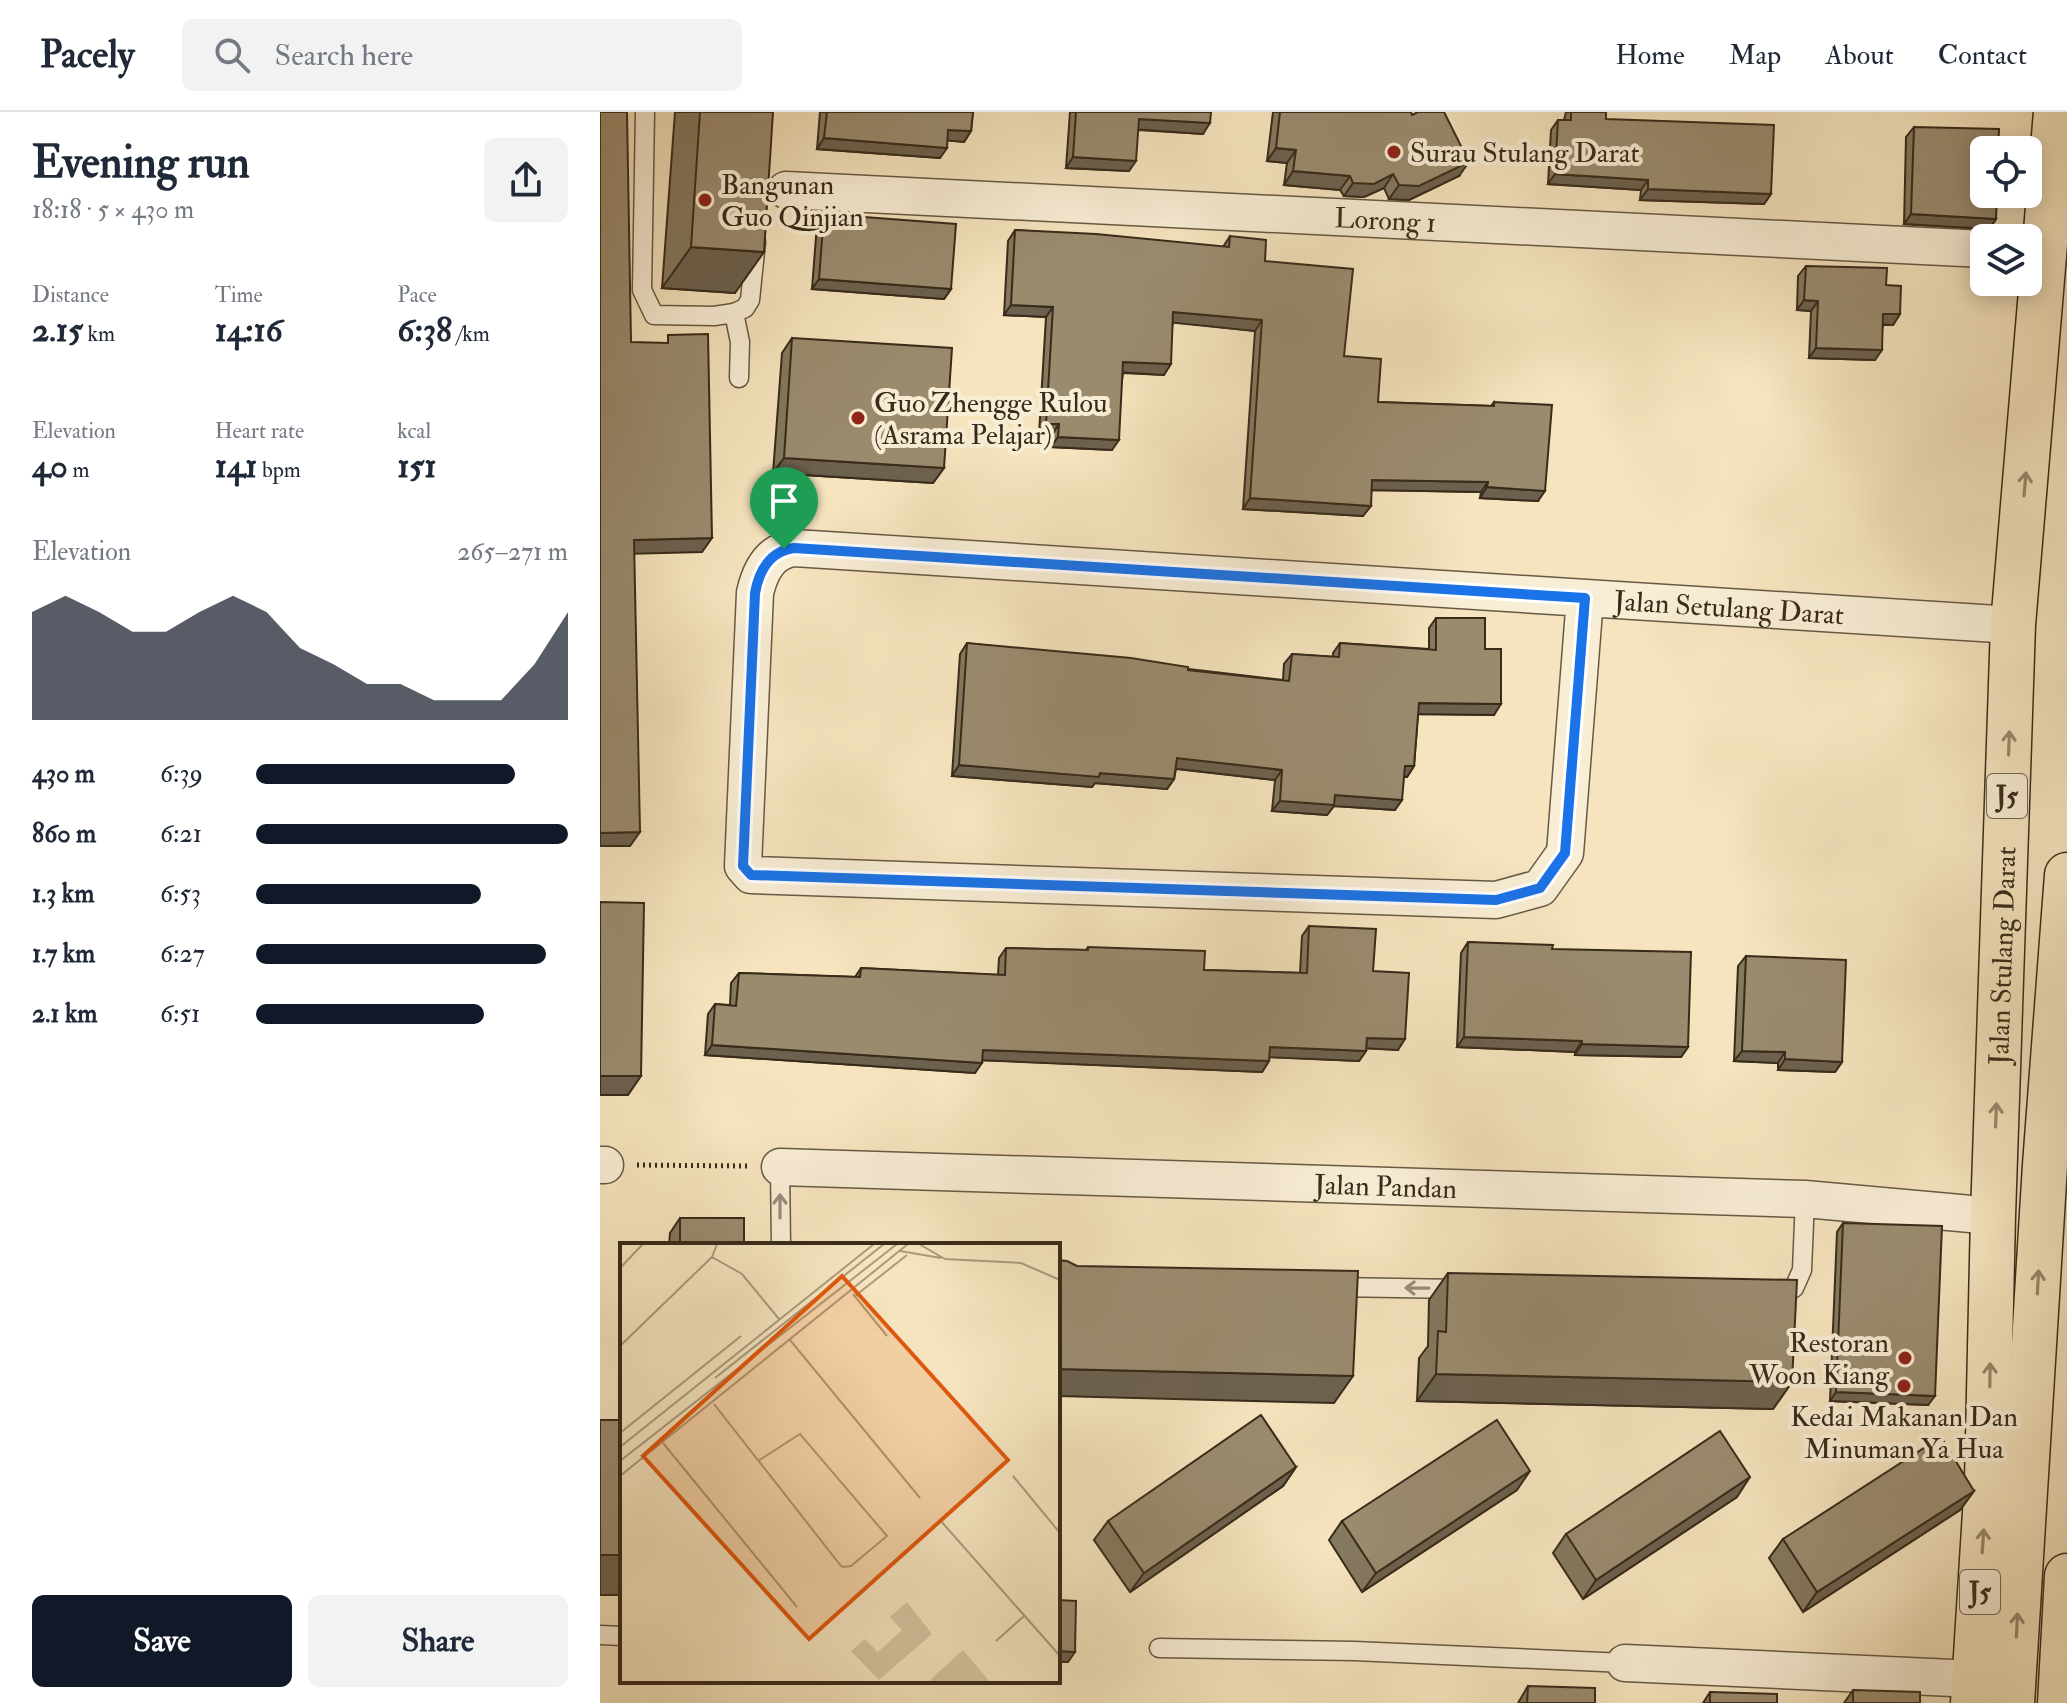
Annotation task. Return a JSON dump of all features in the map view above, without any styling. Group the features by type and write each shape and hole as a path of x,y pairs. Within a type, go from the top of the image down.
{"main road":[{"name":"Jalan Stulang Darat","path":"2040,224 2056,112"},
{"name":"Jalan Stulang Darat","path":"1974,1691 1987,1481 2013,625 2033,296"},
{"path":"2012,1703 2045,1165 2067,875"},
{"path":"2060,1703 2067,1576"}],"street":[{"name":"Lorong 1","path":"786,190 1970,248"},
{"name":"Jalan Setulang Darat","path":"1585,598 1565,853 1540,888 1496,900 751,875 743,866 755,593 758,577 776,553 794,548 2013,625"},
{"name":"Jalan Pandan","path":"780,1167 1805,1199 1993,1216"},
{"path":"1625,1663 1929,1690 1974,1691"}],"lane":[{"path":"645,112 642,290 654,315 714,316 745,308 750,300 757,229"},
{"path":"734,313 740,342 739,378"},
{"path":"780,1167 781,1243"},
{"path":"1766,1295 1781,1295 1794,1288 1802,1270 1805,1199"},
{"path":"1310,1286 1483,1289"},
{"path":"600,1635 620,1636"},
{"path":"1159,1648 1354,1651 1625,1663"}],"path":[{"path":"610,1165 718,1166"}],"building":[{"path":"600,112 627,112 631,342 668,343 668,335 708,334 712,538 634,540 640,832 600,833"},
{"path":"700,112 773,112 764,252 691,247"},
{"path":"827,112 973,112 971,131 948,130 947,148 824,138"},
{"path":"1076,112 1211,112 1210,123 1139,119 1136,161 1073,157"},
{"path":"1280,112 1411,112 1412,115 1418,112 1444,112 1469,162 1419,186 1399,185 1393,174 1374,184 1353,183 1350,176 1293,171 1296,150 1276,148"},
{"path":"1571,112 1606,112 1606,119 1774,125 1771,194 1648,189 1648,180 1555,174 1558,120 1571,120"},
{"path":"1914,127 1999,129 1999,136 1970,136 1970,208 1996,208 1996,219 1911,214"},
{"path":"824,214 956,224 951,289 819,279"},
{"path":"1015,230 1096,234 1229,247 1230,236 1266,240 1265,261 1353,269 1344,356 1381,359 1378,402 1552,405 1545,491 1487,487 1488,482 1372,480 1371,506 1250,498 1262,320 1173,312 1171,364 1123,362 1119,440 1058,437 1059,424 1046,424 1053,307 1011,305"},
{"path":"1806,266 1887,268 1886,285 1901,286 1900,314 1883,314 1882,350 1816,348 1818,301 1804,300"},
{"name":"Guo Zhengge Rulou (Asrama Pelajar)","path":"792,338 952,348 944,468 784,458"},
{"path":"1436,618 1485,618 1485,649 1501,649 1501,704 1419,703 1414,766 1405,766 1402,800 1335,795 1334,805 1280,801 1282,770 1177,758 1174,779 1100,773 1099,777 959,765 967,643 1131,658 1188,667 1188,670 1289,681 1292,654 1339,657 1340,643 1436,650"},
{"path":"600,902 644,903 641,1076 600,1076"},
{"path":"1309,926 1376,929 1373,971 1409,973 1405,1039 1367,1038 1366,1051 1270,1047 1269,1061 983,1050 982,1063 712,1045 715,1004 736,1006 739,973 860,977 861,968 1005,975 1006,948 1088,950 1088,947 1205,951 1204,970 1307,973"},
{"path":"1468,942 1553,945 1552,949 1691,952 1688,1047 1464,1037"},
{"path":"1746,956 1846,960 1842,1062 1785,1059 1785,1052 1742,1051"},
{"path":"680,1218 744,1218 744,1243 680,1243"},
{"path":"1843,1223 1942,1226 1935,1396 1836,1392"},
{"path":"1060,1260 1077,1266 1358,1271 1353,1376 1060,1369"},
{"path":"1448,1273 1797,1280 1792,1382 1436,1374 1438,1331 1446,1332"},
{"path":"1261,1415 1296,1467 1144,1573 1108,1521"},
{"path":"600,1420 620,1420 620,1555 600,1555"},
{"path":"1497,1420 1530,1471 1376,1573 1342,1521"},
{"path":"1720,1431 1750,1477 1596,1580 1566,1534"},
{"path":"1941,1437 1974,1491 1817,1592 1783,1539"},
{"path":"1060,1600 1076,1601 1075,1652 1060,1651"},
{"path":"1528,1686 1595,1688 1595,1703 1527,1703"},
{"path":"1853,1690 1920,1692 1920,1703 1853,1703"},
{"path":"1710,1692 1777,1694 1777,1703 1710,1703"}],"place":[{"name":"Surau Stulang Darat","path":"1394,152"},
{"name":"Bangunan Guo Qinjian","path":"705,200"},
{"name":"Guo Zhengge Rulou (Asrama Pelajar)","path":"858,418"},
{"name":"Restoran Woon Kiang","path":"1905,1358"},
{"name":"Kedai Makanan Dan Minuman Ya Hua","path":"1904,1386"}],"route":[{"path":"784,549 1585,598 1565,853 1540,888 1496,900 751,875 743,866 755,593 758,577 776,553 784,549"}]}
